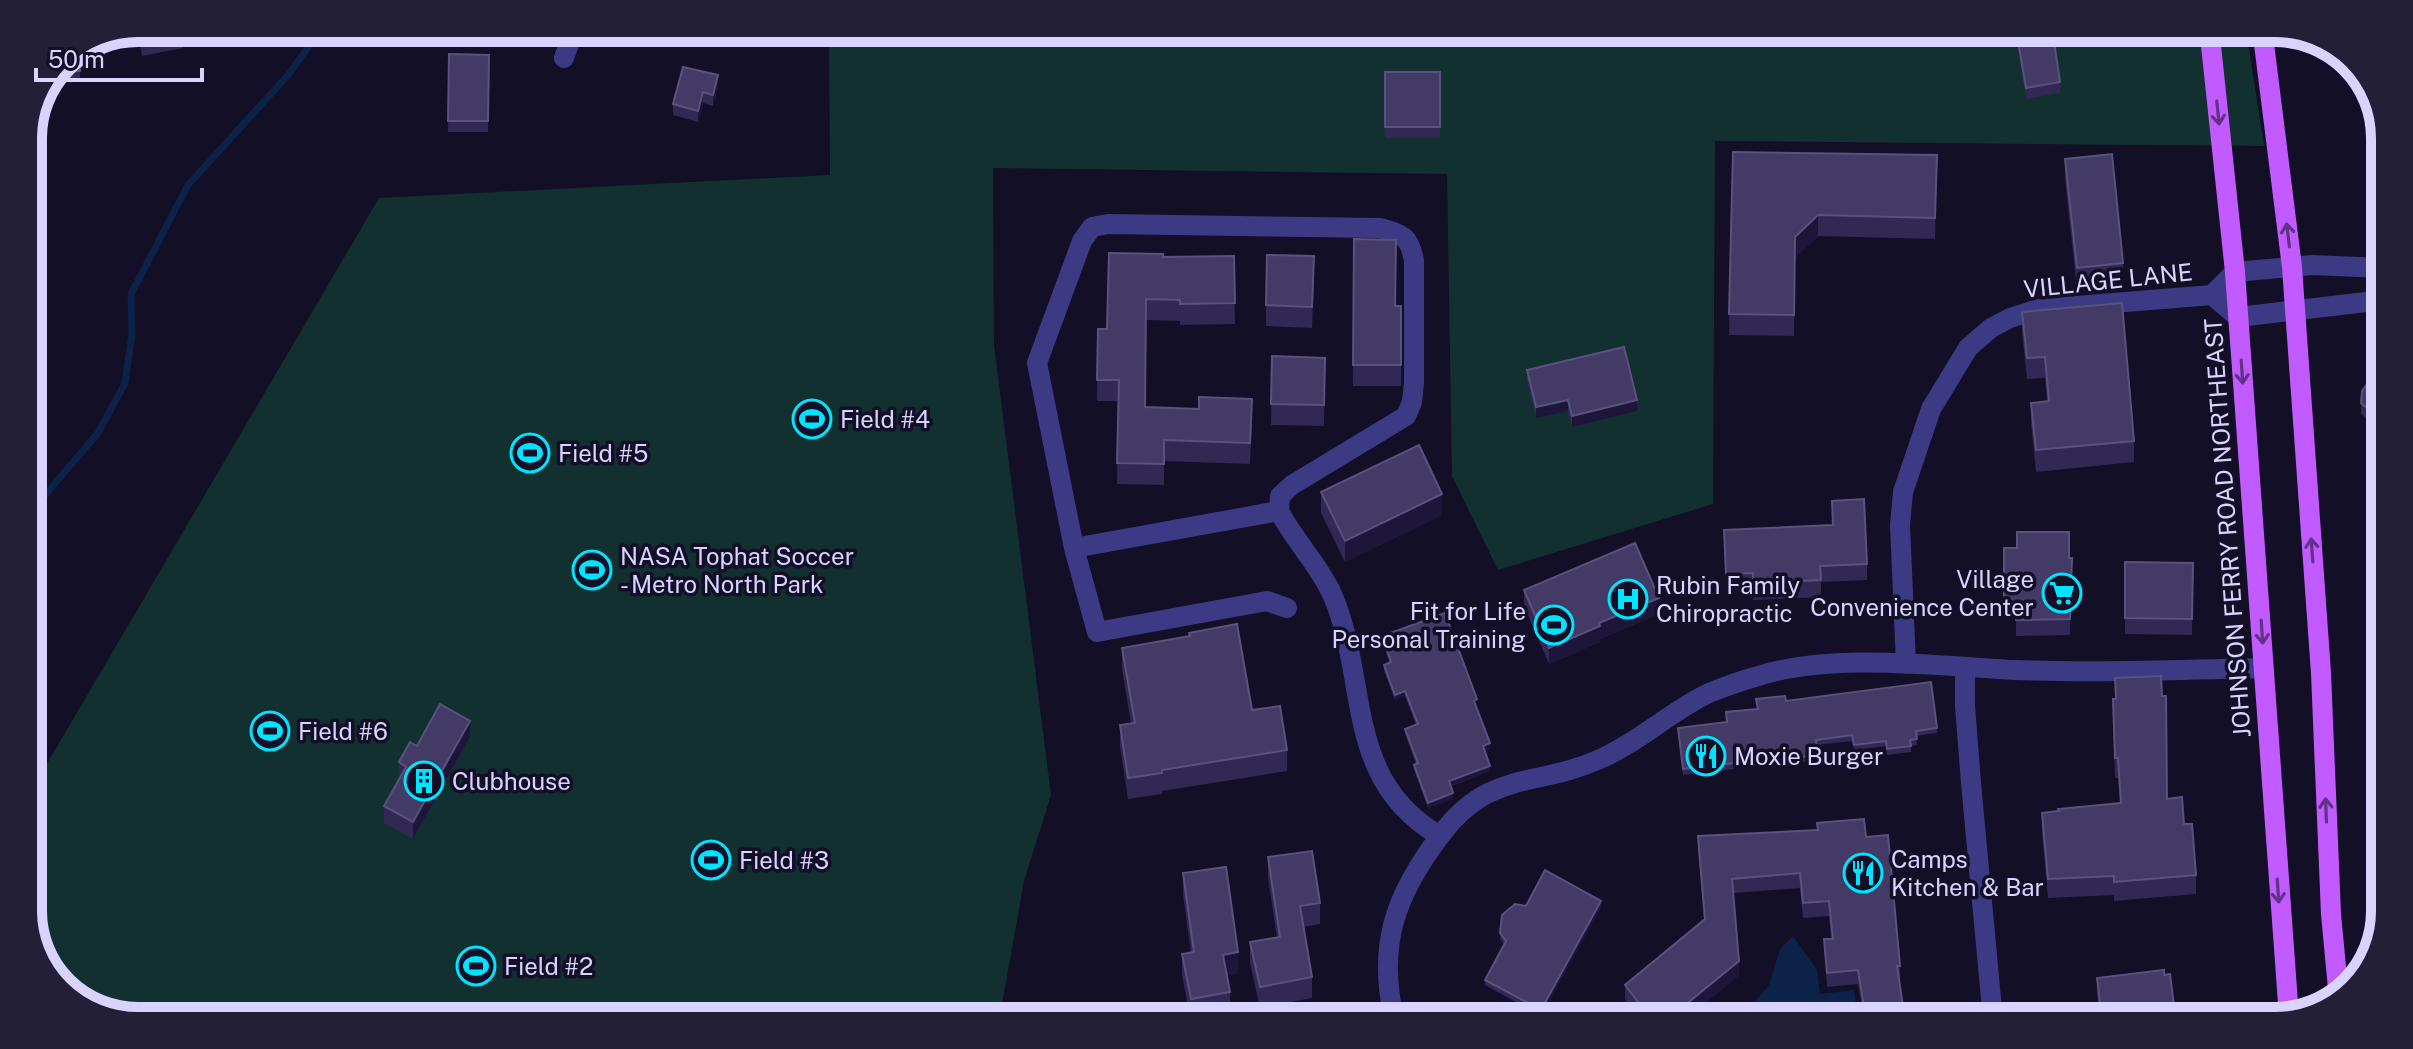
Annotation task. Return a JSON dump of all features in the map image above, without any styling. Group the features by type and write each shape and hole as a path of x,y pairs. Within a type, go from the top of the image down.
{"main road":[{"name":"JOHNSON FERRY ROAD NORTHEAST","path":"2211,42 2235,272 2288,1006"},
{"path":"2264,42 2292,267 2321,673 2331,914 2338,983"}],"street":[{"path":"564,58 570,42"},
{"path":"1287,608 1267,601 1097,632 1074,548 1037,363 1082,241 1092,227 1380,228 1400,234 1412,245 1414,383 1412,402 1406,416 1292,485 1280,496 1279,511 1331,592 1343,626 1360,713 1387,789 1412,818 1440,836"},
{"path":"2371,266 2292,267 2235,272 2212,295 2238,317 2371,302"},
{"name":"VILLAGE LANE","path":"1906,664 1900,537 1903,492 1931,409 1968,348 1991,328 2039,309 2212,295"},
{"path":"1074,548 1279,511"},
{"path":"1392,1007 1386,965 1392,922 1407,886 1440,836 1466,806 1518,781 1598,760 1708,694 1731,685 1792,668 1838,665 1906,664 2019,670 2264,668"},
{"path":"1965,667 1967,737 1991,1007"}],"green space":[{"name":"NASA Tophat Soccer - Metro North Park","path":"829,42 2248,42 2264,146 1715,141 1713,504 1498,570 1452,476 1447,174 993,168 994,345 1051,795 1024,881 1002,1007 138,1007 102,1000 70,979 49,947 42,917 42,772 379,198 830,175"}],"water":[{"path":"1793,936 1817,970 1820,994 1854,990 1856,1007 1750,1007 1769,985 1780,949"}],"building":[{"path":"2018,42 2054,42 2060,82 2026,88"},
{"path":"449,54 489,55 488,121 448,121"},
{"path":"80,62 80,71 70,71"},
{"path":"683,67 718,75 713,95 703,92 698,111 673,104"},
{"path":"1385,72 1440,72 1440,127 1385,127"},
{"path":"1733,152 1937,155 1935,218 1818,215 1795,237 1794,315 1729,314"},
{"path":"2112,154 2123,263 2077,268 2065,159"},
{"path":"1354,239 1396,240 1395,306 1401,306 1401,365 1353,365"},
{"path":"1109,253 1163,254 1163,257 1234,256 1235,303 1180,304 1180,300 1146,299 1145,407 1199,409 1199,397 1252,399 1250,443 1164,440 1164,464 1117,463 1119,380 1097,380 1098,329 1107,329"},
{"path":"1267,255 1314,256 1312,307 1266,305"},
{"path":"2122,303 2134,441 2036,450 2031,403 2049,401 2045,357 2027,358 2022,312"},
{"path":"1624,347 1637,400 1572,416 1568,400 1536,407 1527,370"},
{"path":"1272,356 1325,358 1324,405 1271,404"},
{"path":"2371,378 2371,412 2361,403 2362,391"},
{"path":"1419,445 1442,494 1345,541 1321,492"},
{"path":"1864,499 1867,564 1820,566 1821,580 1753,583 1753,573 1726,574 1724,530 1833,525 1832,501"},
{"path":"2017,532 2069,532 2069,558 2072,558 2070,619 2016,620 2016,602 2004,603 2004,548 2017,548"},
{"path":"1635,543 1659,598 1549,648 1524,590"},
{"path":"2125,562 2193,563 2192,619 2125,618"},
{"path":"1445,613 1490,743 1483,746 1490,766 1449,781 1453,793 1428,803 1405,729 1418,724 1405,691 1395,695 1384,665 1391,662 1382,636"},
{"path":"1237,624 1252,710 1280,706 1287,750 1128,778 1120,725 1135,723 1122,648"},
{"path":"2161,676 2162,696 2166,696 2167,799 2182,797 2184,824 2192,824 2196,875 2114,882 2114,876 2048,879 2042,813 2121,803 2118,758 2115,758 2115,678"},
{"path":"1931,682 1937,728 1916,731 1917,739 1910,740 1911,746 1887,749 1886,741 1854,745 1852,735 1816,740 1818,755 1786,759 1785,751 1741,756 1742,759 1734,760 1734,763 1683,769 1678,728 1727,722 1726,712 1758,709 1756,699 1785,696 1786,701"},
{"name":"Clubhouse","path":"440,704 470,721 413,822 384,806 406,767 399,762 410,742 417,746"},
{"path":"1864,819 1866,837 1888,835 1900,966 1897,966 1903,1007 1864,1007 1858,970 1827,973 1824,939 1833,939 1829,901 1803,903 1800,873 1732,879 1739,961 1683,1007 1642,1007 1625,985 1705,919 1698,836 1818,830 1817,823"},
{"path":"1312,851 1320,903 1300,906 1312,977 1260,987 1250,942 1280,937 1268,857"},
{"path":"1226,867 1238,952 1223,955 1230,992 1191,999 1182,954 1194,952 1183,873"},
{"path":"1545,870 1601,901 1543,1007 1535,1007 1485,980 1506,941 1500,933 1502,915 1515,904 1526,906"},
{"path":"2164,970 2164,975 2170,974 2174,1007 2100,1007 2097,978"}],"waterway":[{"path":"42,499 98,433 125,383 132,334 131,294 188,185 289,74 312,42"}],"place":[{"name":"Field #4","path":"812,419"},
{"name":"Field #5","path":"530,453"},
{"name":"NASA Tophat Soccer - Metro North Park","path":"592,570"},
{"name":"Village Convenience Center","path":"2062,593"},
{"name":"Rubin Family Chiropractic","path":"1628,599"},
{"name":"Fit for Life Personal Training","path":"1554,625"},
{"name":"Field #6","path":"270,731"},
{"name":"Moxie Burger","path":"1706,756"},
{"name":"Clubhouse","path":"424,781"},
{"name":"Field #3","path":"711,860"},
{"name":"Camps Kitchen & Bar","path":"1863,873"},
{"name":"Field #2","path":"476,966"}]}
